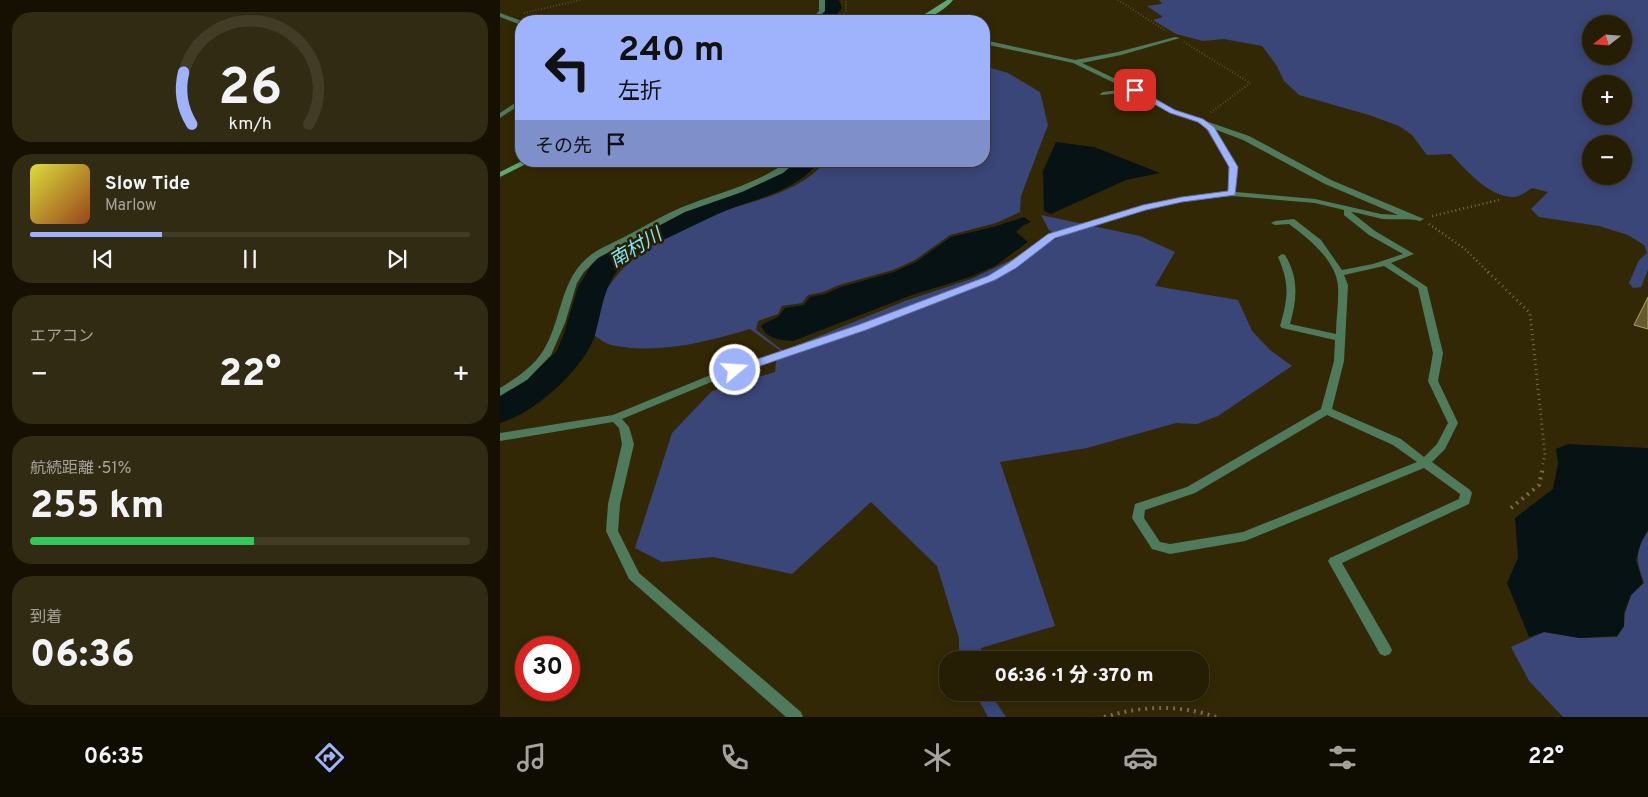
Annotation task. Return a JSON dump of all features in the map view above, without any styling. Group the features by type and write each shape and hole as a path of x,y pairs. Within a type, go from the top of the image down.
{"street":[{"path":"818,15 822,11 822,0"},
{"path":"928,15 947,4 950,0"},
{"path":"503,16 515,21"},
{"path":"1075,62 1119,54 1177,38"},
{"path":"990,43 1075,62 1135,90 1172,112 1246,138 1328,182 1408,216 1420,219"},
{"path":"1103,94 1135,90"},
{"path":"500,116 515,105"},
{"path":"1200,121 1211,129 1233,167 1232,194"},
{"path":"500,175 516,167"},
{"path":"500,393 523,378 547,353 560,323 572,283 581,270 595,256 682,210 739,190 785,167"},
{"path":"500,437 615,418 717,376 862,328 992,278 1052,236 1143,208 1182,199 1232,194 1315,201 1381,216 1402,218 1408,216"},
{"path":"1339,274 1410,254 1372,233 1347,213 1349,208"},
{"path":"1274,223 1290,221 1318,242 1336,267 1343,285 1339,361 1326,411 1191,490 1139,507 1138,518 1156,546 1170,549 1245,536 1425,463 1441,446 1452,423 1433,381 1438,353 1422,287 1385,262"},
{"path":"1282,257 1291,274 1293,298 1285,326 1340,338"},
{"path":"1326,411 1396,442 1466,493 1464,502 1334,562 1385,650"},
{"path":"615,418 624,427 628,444 614,504 612,531 634,576 796,717"}],"path":[{"path":"503,16 580,0"},
{"path":"844,15 846,12 846,0"},
{"path":"1118,0 1177,38 1236,72 1250,83 1200,121"},
{"path":"1420,219 1499,200"},
{"path":"1420,219 1436,227 1466,249 1530,313 1545,456 1539,486 1511,508"},
{"path":"1104,717 1137,708 1176,708 1216,717"}],"shaded area":[{"path":"1159,0 1648,0 1648,270 1641,287 1633,288 1629,283 1639,260 1647,253 1644,245 1628,235 1599,226 1539,217 1531,209 1548,192 1532,188 1514,197 1494,192 1478,181 1451,154 1427,155 1412,135 1399,126 1369,115 1299,95 1284,81 1277,66 1262,46 1224,39 1203,41 1176,34 1153,20 1163,17 1147,6 1162,4"},
{"path":"990,68 1008,73 1040,92 1048,125 1021,196 1020,212 996,223 950,235 915,260 893,270 808,295 802,303 782,306 778,314 758,321 756,330 783,351 905,301 971,279 1060,237 1049,230 1041,215 1140,236 1175,252 1155,286 1238,300 1252,331 1270,350 1292,366 1218,416 1197,424 1176,423 1087,448 1000,462 1055,626 981,648 981,651 959,651 959,638 937,566 871,502 792,574 713,557 662,562 635,548 672,433 712,391 775,372 776,362 782,352 750,329 681,346 664,348 646,349 611,345 591,333 599,321 601,299 624,267 648,248 671,234 720,212 777,194 804,180 820,167 990,167"},
{"path":"1056,142 1094,147 1160,173 1126,180 1051,214 1044,211 1043,171"},
{"path":"1024,217 1031,222 1016,232 1028,242 995,266 970,277 912,295 793,341 770,336 763,330 761,325 778,317 785,308 804,305 810,297 894,272 916,262 951,237"},
{"path":"1568,444 1648,448 1648,530 1641,542 1636,560 1643,583 1631,595 1624,613 1624,626 1617,636 1580,638 1544,632 1529,637 1507,583 1518,558 1515,518 1553,489 1558,463 1556,449"},
{"path":"1648,531 1648,717 1563,717 1529,681 1511,647 1544,632 1579,638 1617,637 1624,626 1625,613 1631,595 1644,583 1639,568 1638,551"},
{"path":"979,701 995,701 1006,717 988,717"}],"building":[{"path":"1648,297 1648,329 1634,325"}],"waterway":[{"name":"南村川","path":"827,15 833,8 830,0"},
{"name":"南村川","path":"500,412 541,383 569,357 579,336 589,299 598,276 605,265 615,256 636,242 714,206 755,192 777,182 800,167"}],"route":[{"path":"735,370 862,328 992,278 1052,236 1143,208 1182,199 1232,194 1233,167 1211,129 1200,121 1172,112 1135,90"}]}
